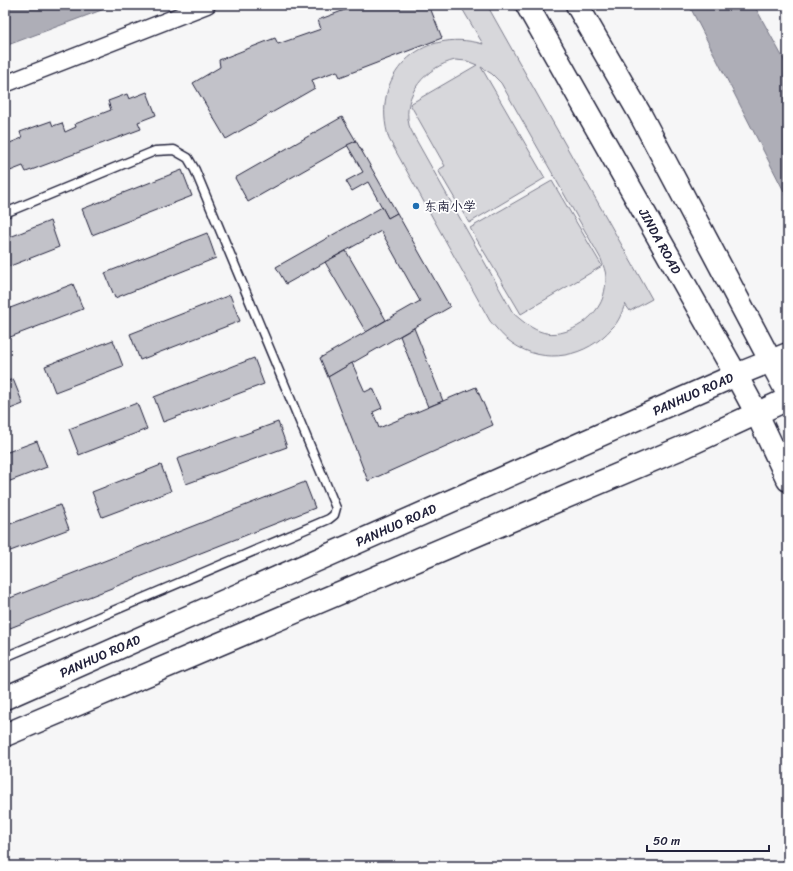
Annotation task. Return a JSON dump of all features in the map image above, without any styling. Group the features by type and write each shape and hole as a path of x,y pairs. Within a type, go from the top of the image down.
{"street":[{"path":"5,84 207,5"},
{"name":"JINDA ROAD","path":"527,5 736,375 757,414 788,480"},
{"path":"577,5 779,357 788,394"},
{"name":"PANHUO ROAD","path":"5,698 779,357"},
{"path":"5,735 686,446 788,399"}],"lane":[{"path":"5,213 155,151 174,150 188,158 207,198 336,508 334,515 329,519 5,657"}],"shaded area":[{"path":"5,5 115,5 5,46"},
{"path":"460,5 487,5 652,299 630,311 625,304 617,323 602,338 578,352 552,356 525,350 512,343 490,321 389,139 385,116 386,95 393,77 405,61 420,50 439,42 460,40 483,44","holes":["455,60 467,61 477,65 410,104 445,166 438,170 469,223 545,178 481,67 492,74 501,83 601,259 605,271 605,288 600,304 582,324 565,332 547,333 539,331 522,321 513,313 409,126 409,103 418,84 426,75 444,64"]},
{"path":"689,5 754,5 788,67 788,199"},
{"path":"552,181 602,266 521,314 470,228"}],"building":[{"path":"358,5 429,5 442,38 340,77 337,71 312,80 315,88 226,139 193,83 220,67 219,60 275,38 278,44 321,29 318,20"},
{"path":"147,92 156,115 138,122 141,129 26,172 23,166 5,173 5,145 22,138 20,132 51,121 53,126 62,123 65,132 76,127 75,124 111,110 108,101 127,94 129,99"},
{"path":"342,117 356,141 248,202 235,178"},
{"path":"356,141 397,213 388,218 368,182 352,191 346,181 363,172 347,145"},
{"path":"182,170 192,196 92,235 82,209"},
{"path":"382,207 388,218 397,213 450,307 328,377 320,358 420,301 381,231 286,284 276,267"},
{"path":"50,221 59,247 5,268 5,239"},
{"path":"207,233 216,258 115,298 105,273"},
{"path":"346,251 386,320 366,332 325,262"},
{"path":"73,284 83,309 5,339 5,310"},
{"path":"230,295 240,321 140,360 130,334"},
{"path":"414,328 443,401 428,407 400,336"},
{"path":"113,340 123,366 55,392 45,366"},
{"path":"254,358 264,384 163,422 154,397"},
{"path":"352,363 365,392 373,388 382,408 373,412 379,428 476,387 493,425 368,481 328,377"},
{"path":"13,379 23,404 5,411 5,382"},
{"path":"137,403 147,429 79,455 69,429"},
{"path":"278,422 287,447 186,484 177,459"},
{"path":"37,441 47,467 5,483 5,453"},
{"path":"161,465 171,491 102,517 92,492"},
{"path":"305,482 315,508 5,630 5,600"},
{"path":"60,505 69,529 5,553 5,526"}],"place":[{"name":"东南小学","path":"416,206"}]}
